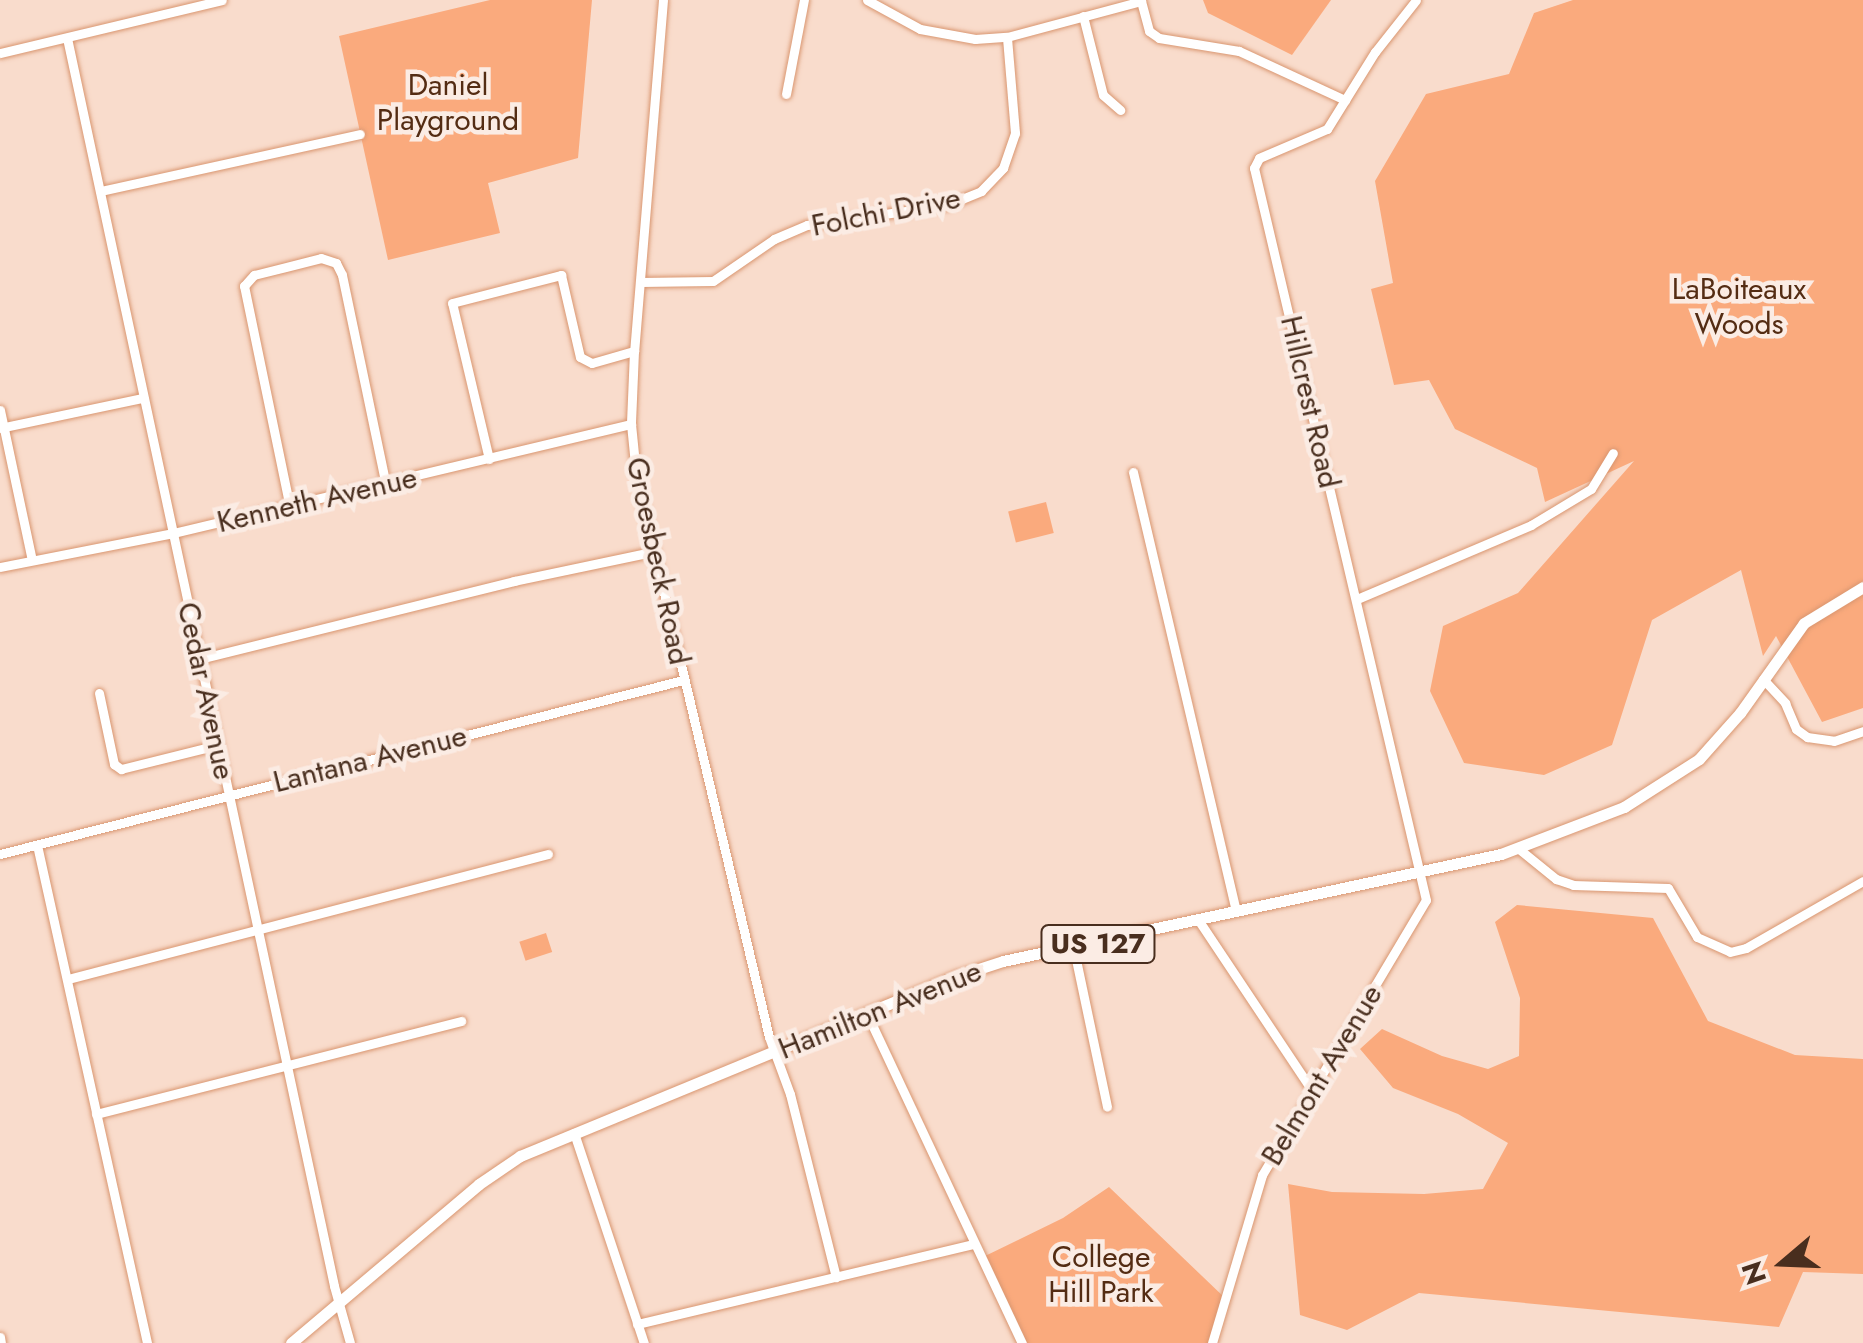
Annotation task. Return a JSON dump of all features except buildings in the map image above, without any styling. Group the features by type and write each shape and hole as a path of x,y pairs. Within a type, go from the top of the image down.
{"main road":[{"name":"Hamilton Avenue","path":"291,1343 490,1175 520,1156 980,968 1519,849 1624,807 1678,775 1715,743 1804,623 1863,587"}],"street":[{"path":"0,54 188,4 222,0"},
{"name":"Groesbeck Road","path":"664,0 634,352 631,424 638,494 776,1052 836,1277"},
{"path":"786,94 804,0"},
{"path":"866,0 920,29 974,39 1007,37 1142,1 1149,30 1160,38 1239,51 1344,100"},
{"name":"Hillcrest Road","path":"1416,0 1374,52 1327,129 1259,158 1254,168 1422,872"},
{"path":"1083,16 1103,95 1120,110"},
{"name":"Folchi Drive","path":"640,282 713,281 774,239 807,225 947,205 981,191 1003,168 1015,134 1007,37"},
{"name":"Cedar Avenue","path":"67,38 216,745 350,1343"},
{"path":"101,192 360,134"},
{"path":"289,503 244,292 251,276 288,265 320,258 340,268 385,481"},
{"path":"489,459 452,303 561,275 580,357 592,363 634,352"},
{"path":"2,428 142,398"},
{"path":"0,410 32,560"},
{"name":"Kenneth Avenue","path":"0,567 173,533 631,424"},
{"path":"1356,599 1531,525 1591,489 1613,453"},
{"path":"1133,472 1236,912"},
{"path":"199,659 529,577 652,552"},
{"path":"1763,679 1784,703 1796,729 1822,742 1863,731"},
{"name":"Lantana Avenue","path":"0,854 683,680"},
{"path":"99,693 114,764 122,769 216,745"},
{"path":"37,845 148,1343"},
{"path":"1519,849 1556,879 1573,886 1668,888 1697,938 1730,952 1746,948 1863,881"},
{"path":"68,979 548,854"},
{"name":"Belmont Avenue","path":"1212,1343 1262,1175 1422,913 1426,900 1422,872"},
{"path":"1200,921 1312,1089"},
{"path":"1074,950 1107,1107"},
{"path":"867,1014 1022,1343"},
{"path":"96,1114 461,1021"},
{"path":"574,1134 644,1343"},
{"path":"637,1324 974,1244"}],"green space":[{"name":"Daniel Playground","path":"490,0 592,0 578,158 488,183 500,233 388,260 339,36"},
{"path":"1203,0 1331,0 1292,55 1208,13"},
{"name":"LaBoiteaux Woods","path":"1573,0 1863,0 1863,708 1822,722 1776,636 1763,656 1741,570 1652,620 1612,745 1544,775 1464,763 1430,691 1443,626 1518,593 1634,461 1545,502 1537,468 1455,429 1429,380 1394,385 1371,289 1393,283 1375,181 1426,94 1509,74 1534,13"},
{"path":"1046,502 1054,533 1016,542 1008,511"},
{"path":"1517,905 1653,918 1708,1021 1795,1055 1863,1059 1863,1274 1803,1272 1779,1327 1419,1293 1347,1330 1300,1315 1288,1184 1332,1192 1424,1194 1483,1189 1508,1143 1458,1114 1393,1088 1360,1049 1382,1029 1442,1056 1488,1069 1519,1056 1520,998 1495,922"},
{"path":"546,933 552,952 526,961 519,942"},
{"name":"College Hill Park","path":"1109,1187 1225,1298 1212,1343 1022,1343 981,1258 1063,1218"}]}
